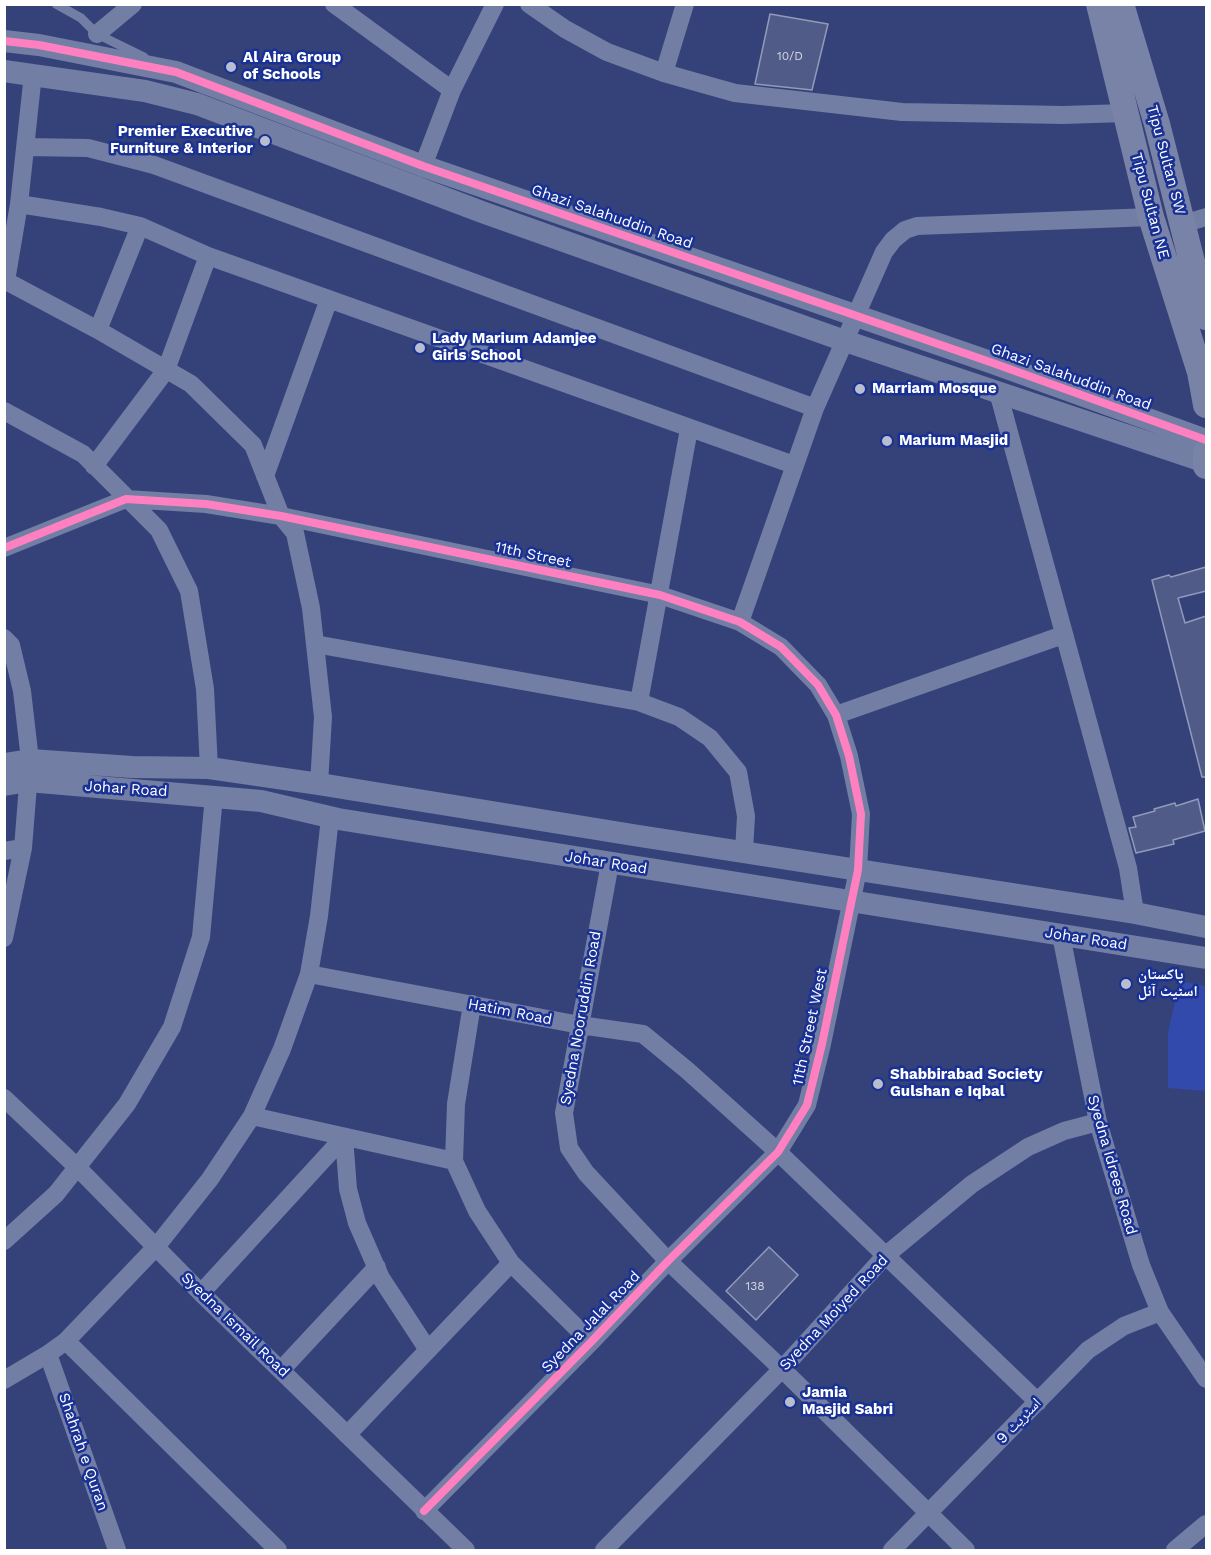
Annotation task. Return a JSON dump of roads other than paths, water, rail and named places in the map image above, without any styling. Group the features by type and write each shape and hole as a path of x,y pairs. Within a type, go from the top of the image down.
{"main road":[{"name":"Tipu Sultan NE","path":"1099,4 1151,217 1200,372 1206,405"},
{"name":"Tipu Sultan SW","path":"1121,4 1157,124 1195,221 1206,317"}],"street":[{"path":"98,34 133,4"},
{"path":"334,4 452,90"},
{"path":"423,166 452,90 495,4"},
{"path":"529,4 565,29 607,52 664,73 735,93 902,112 1063,115 1125,113"},
{"path":"664,73 685,4"},
{"name":"Ghazi Salahuddin Road","path":"4,40 176,72 423,166 993,363 1206,455"},
{"name":"Ghazi Salahuddin Road","path":"4,71 145,91 197,104 482,212 845,341 998,392 1206,455"},
{"path":"4,1380 66,1341 156,1247 210,1179 252,1116 282,1049 309,974 334,819 311,608 295,533 281,516 253,445 191,384 5,280 19,204 33,74"},
{"path":"26,147 88,148 154,165 815,408"},
{"path":"19,204 101,217 140,226 208,256 794,465"},
{"path":"740,622 815,408 884,252 905,230 917,226 1151,217"},
{"path":"98,330 140,226"},
{"path":"94,466 166,370 208,256"},
{"path":"265,476 329,300"},
{"path":"998,392 1128,868 1135,913"},
{"path":"4,411 83,454 159,530 189,591 205,688 209,768"},
{"path":"639,702 689,429"},
{"name":"11th Street","path":"4,548 126,499 206,504 281,516 660,595 740,622 781,647 818,685 836,715 849,756 861,814 858,870 850,900"},
{"path":"836,715 1063,635"},
{"path":"4,638 11,645 13,692 29,771 23,848 4,938"},
{"path":"315,644 639,702 679,717 710,738 738,772 746,816 744,851"},
{"name":"Johar Road","path":"4,764 29,771 261,801 334,819 1206,958"},
{"name":"Johar Road","path":"4,785 29,771 132,767 209,768 1135,913 1206,927"},
{"path":"4,1241 57,1194 127,1104 172,1027 201,937 214,795"},
{"path":"620,865 633,835"},
{"path":"4,851 23,848"},
{"name":"Syedna Nooruddin Road","path":"620,865 580,1025 564,1113 569,1148 586,1173 668,1261 782,1369 966,1551"},
{"name":"11th Street West","path":"778,1152 807,1105 822,1044 850,900"},
{"name":"Syedna Idrees Road","path":"1061,935 1098,1122 1141,1265 1160,1312 1206,1379"},
{"name":"Hatim Road","path":"309,974 580,1025 643,1034 778,1152 1038,1402"},
{"path":"472,1004 456,1104 454,1161 477,1211 511,1263 591,1342"},
{"name":"Syedna Ismail Road","path":"4,1098 77,1167 201,1293 466,1551"},
{"path":"252,1116 454,1161"},
{"name":"Syedna Moiyed Road","path":"604,1551 782,1369 885,1256 972,1184 1028,1147 1064,1131 1098,1122"},
{"path":"344,1137 348,1189 357,1223 381,1278 428,1350"},
{"path":"201,1293 344,1137"},
{"name":"Syedna Jalal Road","path":"424,1511 778,1152"},
{"path":"347,1435 511,1263"},
{"path":"281,1370 376,1268"},
{"name":"اسٹریٹ 9","path":"892,1551 1088,1350 1124,1326 1160,1312"},
{"path":"66,1341 278,1551"},
{"name":"Shahrah e Quran","path":"48,1354 117,1551"},
{"path":"1175,1551 1206,1524"}],"lane":[{"path":"56,4 81,18 98,34 176,72"}],"place":[{"name":"Al Aira Group of Schools","path":"231,67"},
{"name":"Premier Executive Furniture & Interior","path":"265,141"},
{"name":"Lady Marium Adamjee Girls School","path":"420,348"},
{"name":"Marriam Mosque","path":"860,389"},
{"name":"Marium Masjid","path":"887,441"},
{"name":"پاکستان اسٹیٹ آئل","path":"1126,984"},
{"name":"Shabbirabad Society Gulshan e Iqbal","path":"878,1084"},
{"name":"Jamia Masjid Sabri","path":"790,1402"}]}
